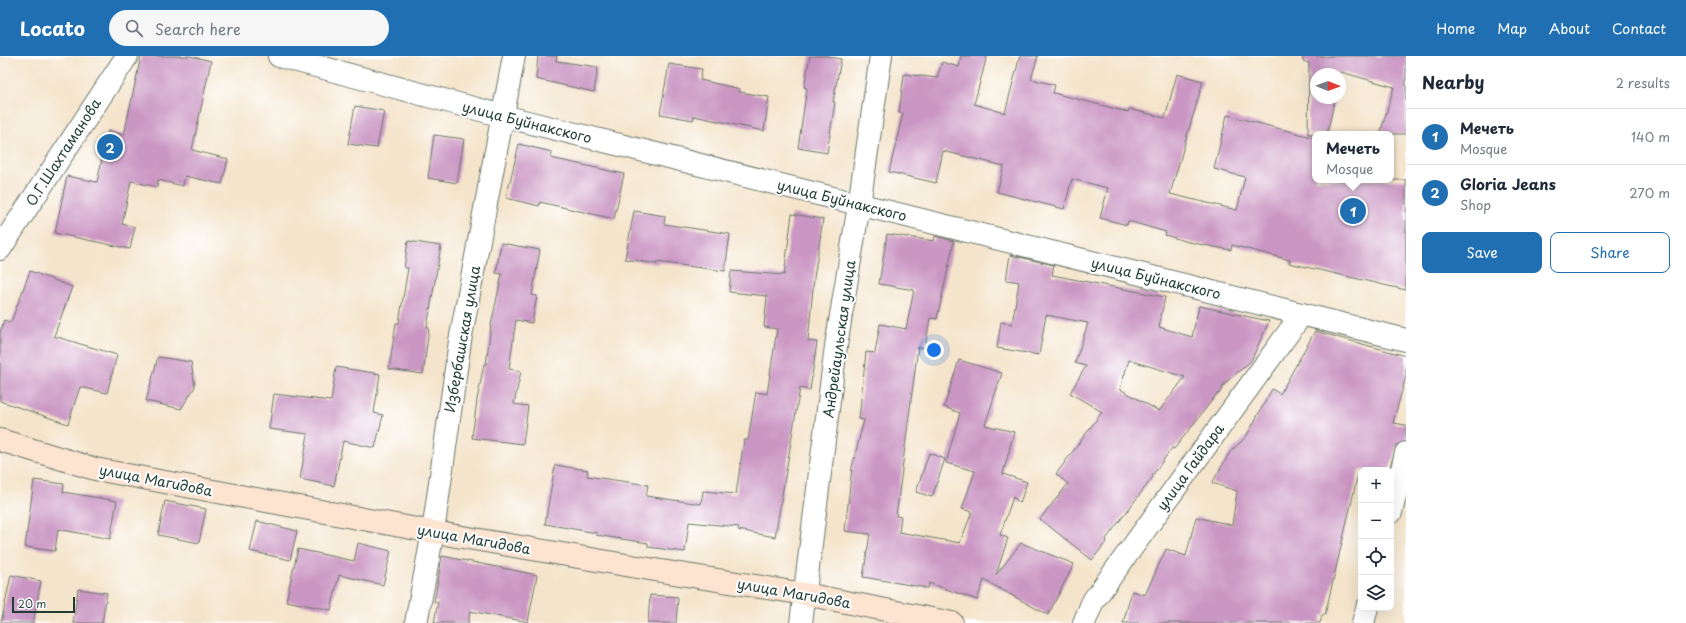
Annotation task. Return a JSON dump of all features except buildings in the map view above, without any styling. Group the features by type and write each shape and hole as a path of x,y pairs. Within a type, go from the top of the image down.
{"main road":[{"name":"улица Магидова","path":"0,440 94,469 433,532 805,594 952,623"}],"street":[{"name":"О.Г.Шахтаманова","path":"0,249 127,56"},
{"name":"улица Буйнакского","path":"279,56 503,116 1406,340"},
{"name":"Избербашская улица","path":"416,623 433,532 460,341 514,56"},
{"name":"Андрейаульская улица","path":"801,623 836,346 881,56"},
{"name":"улица Гайдара","path":"1084,623 1093,601 1302,314"},
{"path":"1393,503 1406,453"},
{"path":"1363,623 1366,611"}],"place":[{"name":"Gloria Jeans","path":"110,147"},
{"name":"Мечеть","path":"1353,211"}]}
